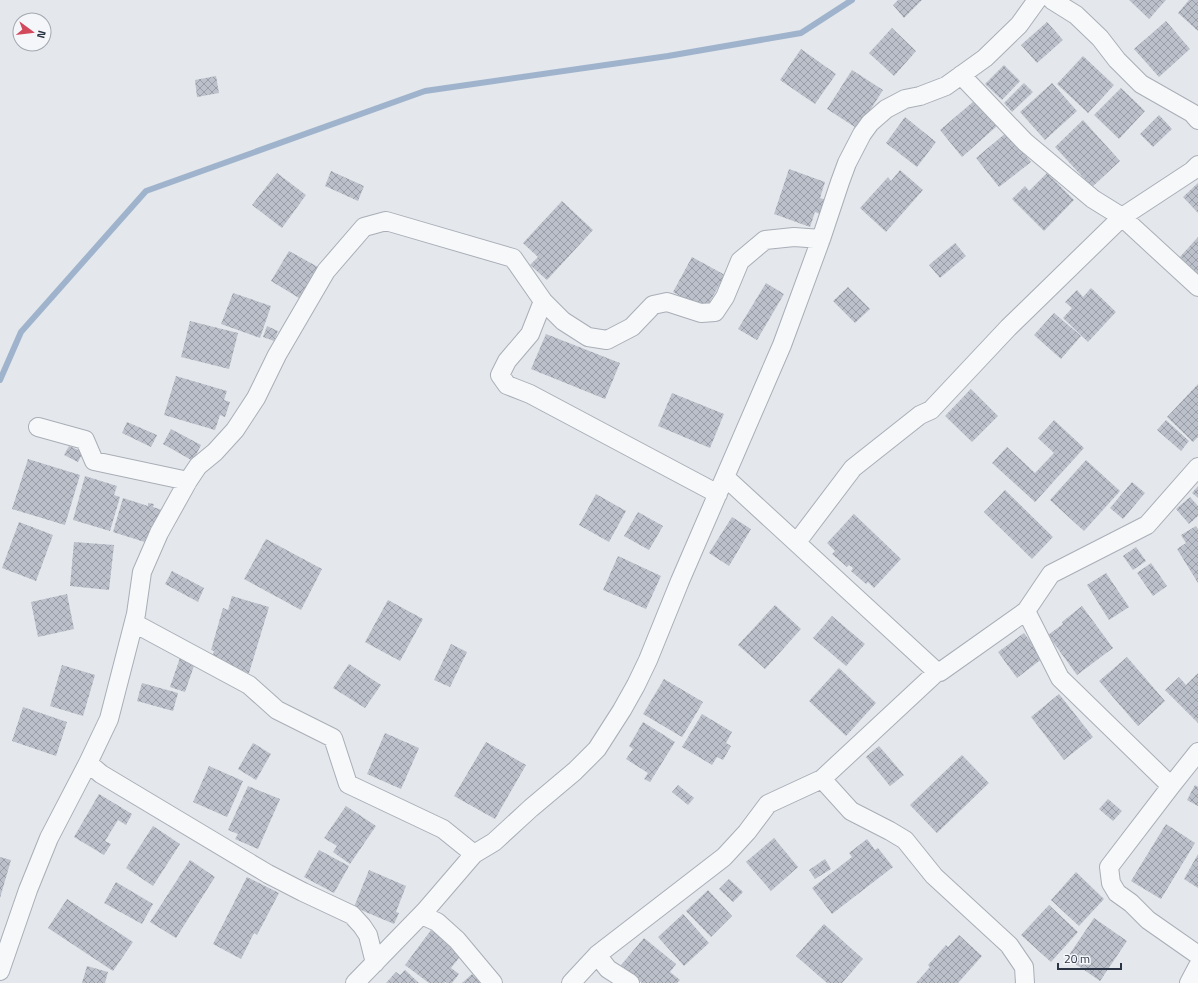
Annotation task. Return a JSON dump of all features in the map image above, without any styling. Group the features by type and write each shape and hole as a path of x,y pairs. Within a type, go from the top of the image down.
{"street":[{"path":"355,983 425,911 474,854 494,842 575,771 597,749 622,710 648,660 680,581 782,345 821,239 840,182 856,144 870,124 886,109 905,100 946,86 985,58 1019,25 1037,0"},
{"path":"1052,0 1076,15 1100,38 1117,60 1141,84 1192,114 1198,120"},
{"path":"961,76 1025,142 1093,199 1122,218 1198,287"},
{"path":"796,542 853,468 920,415 931,410 1008,328 1122,218 1192,171 1198,165"},
{"path":"0,971 28,890 49,838 88,763 108,719 134,623 142,572 159,533 198,466 236,430 256,398 277,355 326,271 364,227 386,221 513,258 543,301 563,321 588,336 607,340 632,327 653,305 667,302 701,313 715,312 725,297 740,261 765,240 794,237 821,239"},
{"path":"543,301 530,334 507,361 500,374 506,385 530,394 718,494"},
{"path":"38,427 84,440 94,461 188,481"},
{"path":"571,983 597,955 724,858 747,832 768,804 822,778 937,672 940,672 1026,611 1051,574 1147,524 1198,468"},
{"path":"725,477 937,672"},
{"path":"1026,611 1060,678 1171,786"},
{"path":"134,623 249,685 277,710 333,738 348,784 443,829 474,854"},
{"path":"1198,752 1109,867 1111,883 1117,894 1131,902 1148,920 1198,955"},
{"path":"88,763 101,774 268,874 352,915 362,926 368,936 375,963"},
{"path":"822,778 851,811 905,840 934,876 1009,945 1024,967 1025,983"},
{"path":"425,911 426,917 437,922 457,940 493,983"},
{"path":"597,955 608,969 630,983"},
{"path":"1189,983 1198,966"}],"building":[{"path":"898,0 922,0 904,18 893,5"},
{"path":"1129,0 1166,0 1149,19"},
{"path":"1189,0 1198,0 1198,31 1178,13"},
{"path":"1166,21 1190,49 1159,77 1134,49"},
{"path":"1047,22 1063,40 1037,63 1021,45"},
{"path":"892,28 916,51 894,76 869,53"},
{"path":"801,49 836,74 815,104 780,80"},
{"path":"1083,56 1114,85 1088,113 1057,84"},
{"path":"1004,65 1020,81 1002,100 985,84"},
{"path":"852,70 883,90 858,129 827,109"},
{"path":"216,76 219,93 197,97 195,80"},
{"path":"1024,83 1033,92 1012,112 1004,103"},
{"path":"1052,83 1077,111 1045,140 1020,112"},
{"path":"1121,88 1145,111 1119,139 1094,115"},
{"path":"974,101 997,126 962,157 940,130"},
{"path":"1159,115 1172,129 1153,147 1140,134"},
{"path":"905,117 936,142 917,167 886,143"},
{"path":"1083,120 1120,161 1092,187 1055,147"},
{"path":"1007,132 1031,162 999,187 976,158"},
{"path":"789,169 825,182 820,198 831,202 826,216 815,212 810,227 774,214"},
{"path":"900,170 923,190 886,232 860,208 888,177 891,181"},
{"path":"331,171 364,186 358,201 325,186"},
{"path":"277,173 306,195 282,228 252,205"},
{"path":"1047,173 1074,200 1044,231 1012,199 1025,186 1029,191"},
{"path":"1198,183 1198,213 1183,197"},
{"path":"562,201 593,230 547,280 530,265 538,257 523,243"},
{"path":"1198,237 1198,276 1179,258"},
{"path":"955,243 966,256 940,278 929,265"},
{"path":"289,251 318,267 299,298 271,281"},
{"path":"692,257 725,275 705,310 673,292"},
{"path":"766,283 784,294 757,340 738,329"},
{"path":"848,287 870,309 855,323 833,301"},
{"path":"1091,288 1116,312 1088,342 1063,318 1072,308 1065,302 1077,290 1083,297"},
{"path":"233,293 271,306 260,338 221,324"},
{"path":"1054,313 1081,336 1061,359 1034,335"},
{"path":"190,321 238,333 229,369 181,357"},
{"path":"267,326 278,331 274,341 263,337"},
{"path":"546,334 620,363 605,399 531,369"},
{"path":"176,376 227,391 224,400 230,402 225,417 220,415 215,430 164,415"},
{"path":"1198,384 1198,437 1193,442 1167,417"},
{"path":"971,389 998,416 972,442 945,416"},
{"path":"672,393 724,414 710,448 658,426"},
{"path":"1054,420 1084,448 1035,502 992,463 1007,447 1035,473 1054,453 1038,438"},
{"path":"1166,420 1189,441 1181,451 1157,430"},
{"path":"127,422 157,435 151,447 122,433"},
{"path":"171,429 201,445 193,461 163,444"},
{"path":"69,446 83,452 78,462 64,455"},
{"path":"28,459 80,475 65,525 12,509"},
{"path":"1086,460 1120,491 1084,531 1050,500"},
{"path":"85,476 117,486 114,495 120,497 110,531 73,520"},
{"path":"1132,482 1145,493 1123,519 1110,508"},
{"path":"1198,486 1198,498 1192,493"},
{"path":"1005,490 1053,537 1032,559 984,512"},
{"path":"596,494 626,511 609,542 579,525"},
{"path":"1190,497 1198,506 1198,516 1189,524 1176,509"},
{"path":"123,498 148,506 148,503 154,504 153,507 162,510 151,544 113,532"},
{"path":"638,512 663,526 649,550 624,536"},
{"path":"854,514 901,559 874,588 868,582 866,584 851,571 853,568 849,565 847,567 832,554 835,551 827,543"},
{"path":"732,517 751,529 729,566 709,553"},
{"path":"19,522 53,535 36,581 2,568"},
{"path":"1196,526 1198,529 1198,583 1177,549 1186,543 1181,535"},
{"path":"266,539 322,569 301,610 244,579"},
{"path":"74,542 114,545 109,590 70,586"},
{"path":"1136,547 1146,561 1133,570 1123,556"},
{"path":"618,556 661,576 646,609 603,590"},
{"path":"1151,563 1167,586 1153,596 1137,573"},
{"path":"172,571 204,588 198,602 165,584"},
{"path":"1106,573 1129,607 1109,620 1087,585"},
{"path":"67,594 74,629 38,637 31,602"},
{"path":"232,596 269,607 249,673 211,662 214,651 211,650 223,608 228,610"},
{"path":"388,600 423,619 400,661 365,642"},
{"path":"775,605 801,629 765,669 738,645"},
{"path":"1082,606 1113,648 1077,675 1048,635 1063,624 1062,622"},
{"path":"832,616 865,644 846,666 813,638"},
{"path":"1024,633 1043,658 1017,678 998,652"},
{"path":"451,644 467,652 450,687 434,680"},
{"path":"181,655 196,660 185,692 170,687"},
{"path":"1127,657 1165,701 1138,726 1099,681"},
{"path":"349,664 381,685 365,708 333,688"},
{"path":"62,665 95,675 83,716 50,706"},
{"path":"839,668 876,703 846,736 809,701"},
{"path":"1198,673 1198,723 1165,690 1179,677 1186,685"},
{"path":"664,679 703,702 682,737 643,714"},
{"path":"142,683 178,693 173,711 137,701"},
{"path":"1059,694 1093,737 1064,760 1031,717"},
{"path":"23,707 67,722 56,756 12,741"},
{"path":"702,714 732,732 726,743 731,746 723,760 717,757 712,765 682,747"},
{"path":"643,722 675,742 650,782 644,779 648,773 626,759 633,749 629,746"},
{"path":"385,733 419,748 401,789 367,774"},
{"path":"486,742 526,765 495,819 454,796"},
{"path":"253,743 271,754 256,780 238,769"},
{"path":"879,746 904,775 890,786 866,757"},
{"path":"962,755 989,783 937,833 910,805"},
{"path":"209,766 243,781 227,817 193,802"},
{"path":"678,785 694,798 688,805 672,792"},
{"path":"1195,785 1198,787 1198,806 1187,800"},
{"path":"248,786 280,799 258,849 235,839 238,834 228,830"},
{"path":"99,794 132,814 126,825 118,820 105,841 111,844 104,855 74,837"},
{"path":"1108,799 1122,811 1113,821 1099,809"},
{"path":"346,806 376,826 350,864 333,852 337,846 324,838"},
{"path":"1166,824 1195,843 1161,899 1131,881"},
{"path":"153,826 180,844 153,886 126,868"},
{"path":"774,838 798,867 771,891 746,862"},
{"path":"867,839 875,850 878,848 893,867 832,914 812,888 852,857 849,853"},
{"path":"319,850 349,866 334,893 304,877"},
{"path":"1198,854 1198,888 1184,879"},
{"path":"0,857 11,860 0,898"},
{"path":"825,859 831,869 815,879 809,870"},
{"path":"190,860 215,877 176,938 150,922"},
{"path":"369,870 406,886 396,912 399,913 394,924 354,907"},
{"path":"1076,872 1104,899 1079,926 1051,900"},
{"path":"247,877 279,893 257,935 254,933 241,959 213,944"},
{"path":"729,879 743,892 733,902 719,889"},
{"path":"116,882 153,904 142,924 104,903"},
{"path":"708,890 732,916 711,937 686,911"},
{"path":"67,899 133,942 113,971 48,928"},
{"path":"1049,905 1078,932 1051,962 1021,935"},
{"path":"683,914 709,943 684,966 658,937"},
{"path":"1094,918 1127,941 1100,981 1067,958"},
{"path":"824,924 863,959 842,983 827,983 796,956"},
{"path":"431,930 462,954 451,968 459,974 452,983 429,983 405,965"},
{"path":"959,935 982,956 958,983 916,983 930,967 928,965 946,945 948,947"},
{"path":"644,938 676,964 670,972 680,980 677,983 642,983 621,965"},
{"path":"87,966 108,972 105,983 82,983"},
{"path":"405,970 419,983 386,983 396,972 400,975"},
{"path":"472,974 481,983 462,983"}],"waterway":[{"path":"0,380 21,332 146,191 425,91 668,56 801,33 852,0"}]}
